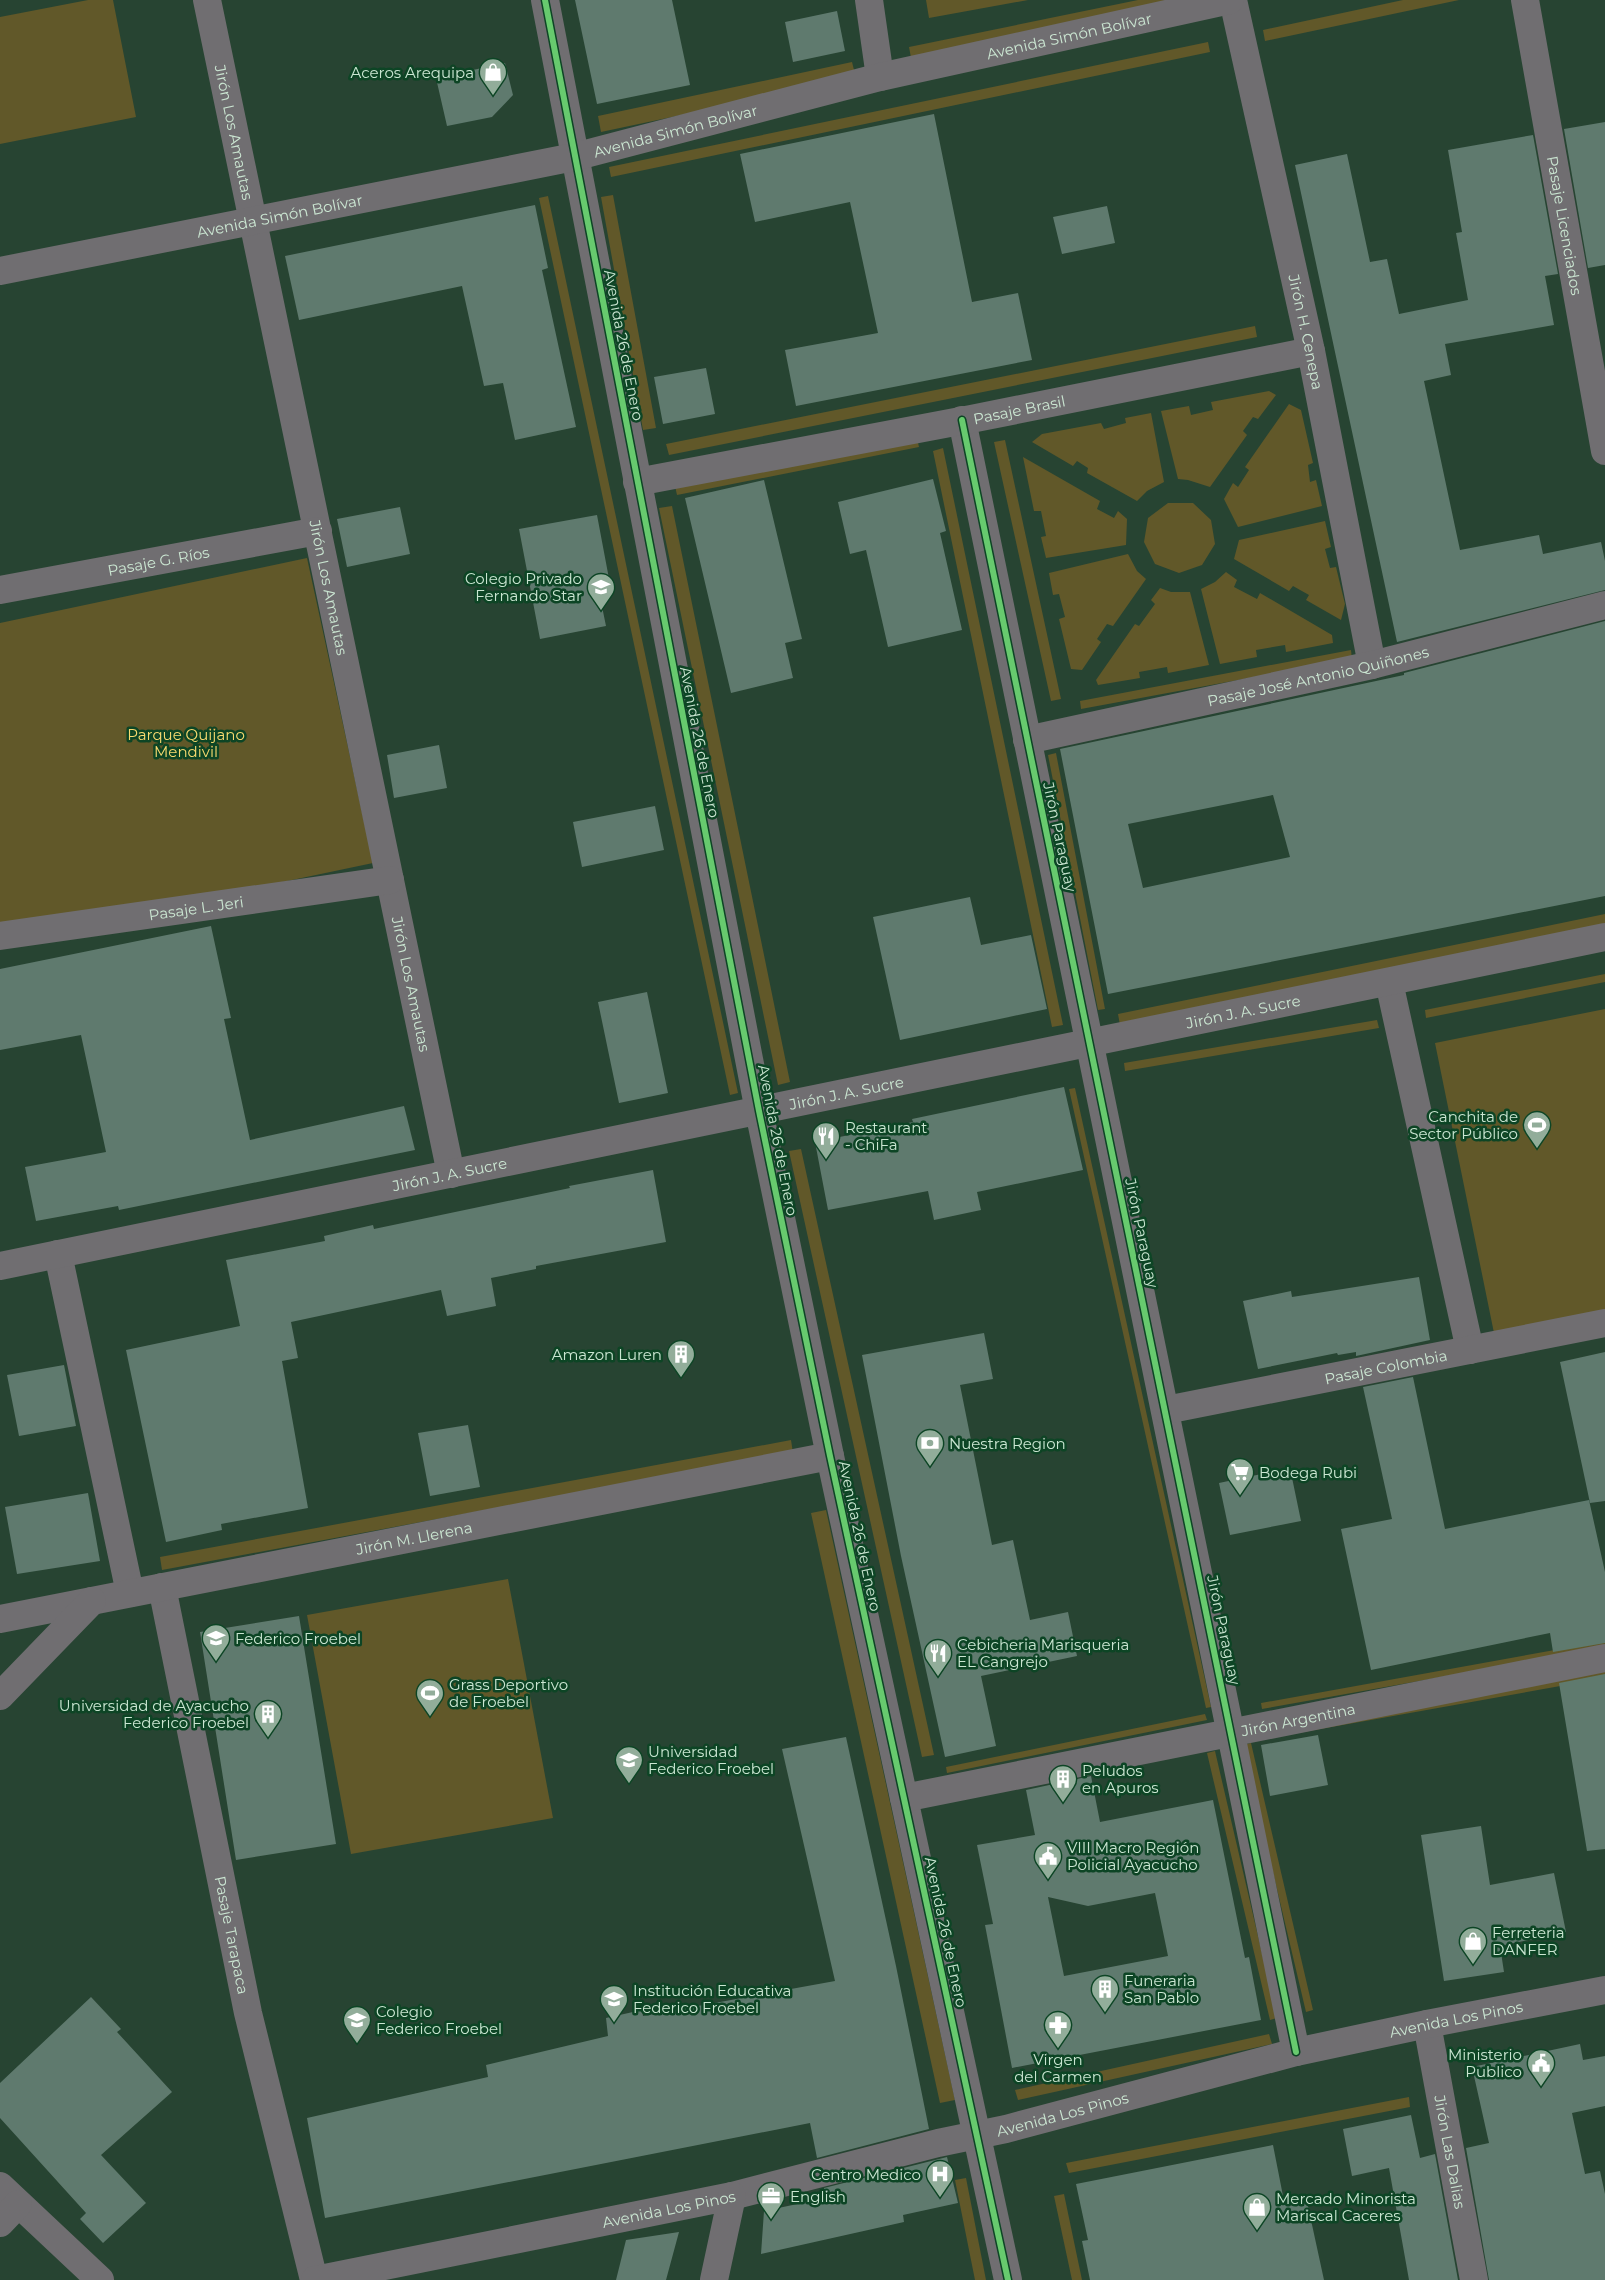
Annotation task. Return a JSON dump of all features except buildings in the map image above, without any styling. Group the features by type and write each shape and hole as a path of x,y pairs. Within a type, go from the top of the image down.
{"street":[{"name":"Jirón Los Amautas","path":"207,0 451,1174"},
{"name":"Avenida 26 de Enero","path":"545,0 759,1111 830,1456 968,2088 975,2136 1008,2280"},
{"path":"869,0 880,77"},
{"name":"Avenida Simón Bolívar","path":"0,271 574,158 880,77 1231,0"},
{"name":"Jirón H. Cenepa","path":"1231,0 1311,351 1372,665"},
{"name":"Pasaje Licenciados","path":"1524,0 1605,451"},
{"name":"Pasaje Brasil","path":"637,482 1311,351"},
{"name":"Jirón Paraguay","path":"962,420 1296,2052"},
{"name":"Pasaje G. Ríos","path":"0,590 318,531"},
{"name":"Pasaje José Antonio Quiñones","path":"1027,740 1372,665 1605,604"},
{"name":"Pasaje L. Jeri","path":"0,936 390,880"},
{"name":"Jirón J. A. Sucre","path":"0,1266 1605,937"},
{"path":"1388,982 1470,1350"},
{"path":"58,1254 130,1593"},
{"name":"Pasaje Colombia","path":"1166,1410 1605,1323"},
{"name":"Jirón M. Llerena","path":"0,1619 830,1456"},
{"name":"Pasaje Tarapaca","path":"162,1587 248,2013 315,2280"},
{"path":"0,1696 92,1601"},
{"name":"Jirón Argentina","path":"904,1798 1605,1658"},
{"name":"Avenida Los Pinos","path":"315,2280 732,2196 938,2143 975,2136 1296,2052 1427,2024 1605,1990"},
{"name":"Jirón Las Dalias","path":"1427,2024 1474,2280"},
{"path":"714,2280 732,2196"},
{"path":"6,2205 100,2280"}],"green space":[{"path":"88,0 113,0 136,117 0,144 0,17"},
{"path":"926,0 1028,0 929,18"},
{"path":"1138,0 1206,0 912,63 909,47"},
{"path":"1403,0 1459,0 1265,41 1263,30"},
{"path":"1208,42 1210,52 611,177 609,167"},
{"path":"852,62 856,78 601,132 598,116"},
{"path":"613,195 656,428 643,430 601,197"},
{"path":"548,196 738,1093 730,1095 539,198"},
{"path":"1255,326 1257,337 669,455 666,444"},
{"path":"1269,391 1276,395 1258,419 1253,417 1243,431 1247,435 1210,487 1178,479 1161,411 1189,406 1191,415 1213,410 1211,402"},
{"path":"1289,404 1301,410 1313,463 1308,465 1310,482 1316,480 1322,506 1238,527 1224,499 1233,483 1238,487 1249,470 1245,467"},
{"path":"1151,413 1164,482 1147,491 1137,501 1087,473 1088,468 1077,461 1073,466 1032,442 1042,434 1101,423 1104,429 1126,423 1125,418"},
{"path":"917,438 919,447 677,495 675,486"},
{"path":"1005,440 1061,699 1051,701 994,442"},
{"path":"943,448 1063,1025 1052,1027 933,451"},
{"path":"1023,457 1100,501 1097,509 1114,518 1118,511 1127,519 1126,545 1046,558 1041,537 1046,536 1041,511 1034,511"},
{"path":"1168,503 1193,503 1211,520 1215,544 1202,565 1179,573 1155,564 1144,542 1148,518"},
{"path":"672,506 790,1082 778,1085 659,508"},
{"path":"1325,521 1331,547 1325,549 1330,568 1336,567 1345,604 1341,620 1306,600 1309,595 1293,586 1289,591 1234,559 1239,540"},
{"path":"1128,554 1137,571 1146,579 1113,626 1107,624 1097,639 1101,642 1082,670 1071,669 1059,619 1065,617 1059,594 1053,595 1049,573"},
{"name":"Parque Quijano Mendivil","path":"307,558 373,863 0,941 0,623"},
{"path":"1226,572 1237,580 1234,587 1257,599 1260,593 1332,635 1333,643 1286,652 1285,645 1256,650 1257,657 1220,664 1201,589 1215,582"},
{"path":"1160,588 1171,592 1190,592 1209,665 1168,673 1167,667 1139,672 1140,678 1098,685 1096,680 1135,624 1139,626 1155,604 1151,600"},
{"path":"1351,650 1352,659 1081,709 1080,701"},
{"path":"1056,753 1105,1009 1098,1010 1048,755"},
{"path":"1605,914 1605,931 1121,1031 1118,1014"},
{"path":"1605,974 1605,982 1426,1018 1425,1010"},
{"path":"1605,1009 1605,1311 1494,1333 1435,1043"},
{"path":"1377,1020 1379,1028 1125,1071 1124,1063"},
{"path":"1075,1088 1211,1707 1206,1708 1069,1089"},
{"path":"801,1149 934,1755 922,1757 789,1151"},
{"path":"791,1440 793,1453 162,1570 160,1557"},
{"path":"826,1510 955,2100 940,2103 811,1513"},
{"name":"Grass Deportivo de Froebel","path":"508,1579 553,1818 351,1854 307,1615"},
{"path":"1605,1641 1605,1648 1262,1709 1261,1703"},
{"path":"1605,1668 1605,1678 1259,1740"},
{"path":"1205,1714 1207,1720 947,1773 946,1767"},
{"path":"1251,1743 1313,2010 1306,2012 1243,1745"},
{"path":"1215,1751 1277,2018 1270,2020 1207,1753"},
{"path":"1269,2034 1272,2044 1018,2100 1015,2090"},
{"path":"1409,2097 1410,2107 1069,2173 1066,2163"},
{"path":"966,2178 986,2280 975,2280 955,2180"},
{"path":"1064,2194 1082,2280 1072,2280 1054,2196"}],"cycle path":[{"path":"545,0 759,1111 830,1456 1008,2280"},
{"path":"962,420 1296,2052"}],"place":[{"name":"Aceros Arequipa","path":"493,96"},
{"name":"Colegio Privado Fernando Star","path":"601,611"},
{"name":"Canchita de Sector Público","path":"1537,1149"},
{"name":"Restaurant - ChiFa","path":"826,1160"},
{"name":"Amazon Luren","path":"681,1378"},
{"name":"Nuestra Region","path":"930,1467"},
{"name":"Bodega Rubi","path":"1240,1496"},
{"name":"Federico Froebel","path":"216,1662"},
{"name":"Cebicheria Marisqueria EL Cangrejo","path":"938,1677"},
{"name":"Grass Deportivo de Froebel","path":"430,1717"},
{"name":"Universidad de Ayacucho Federico Froebel","path":"268,1738"},
{"name":"Universidad Federico Froebel","path":"629,1784"},
{"name":"Peludos en Apuros","path":"1063,1803"},
{"name":"VIII Macro Región Policial Ayacucho","path":"1048,1880"},
{"name":"Ferreteria DANFER","path":"1473,1965"},
{"name":"Funeraria San Pablo","path":"1105,2013"},
{"name":"Institución Educativa Federico Froebel","path":"614,2023"},
{"name":"Colegio Federico Froebel","path":"357,2044"},
{"name":"Virgen del Carmen","path":"1058,2049"},
{"name":"Ministerio Publico","path":"1541,2087"},
{"name":"Centro Medico","path":"940,2198"},
{"name":"English","path":"771,2220"},
{"name":"Mercado Minorista Mariscal Caceres","path":"1257,2231"}]}
